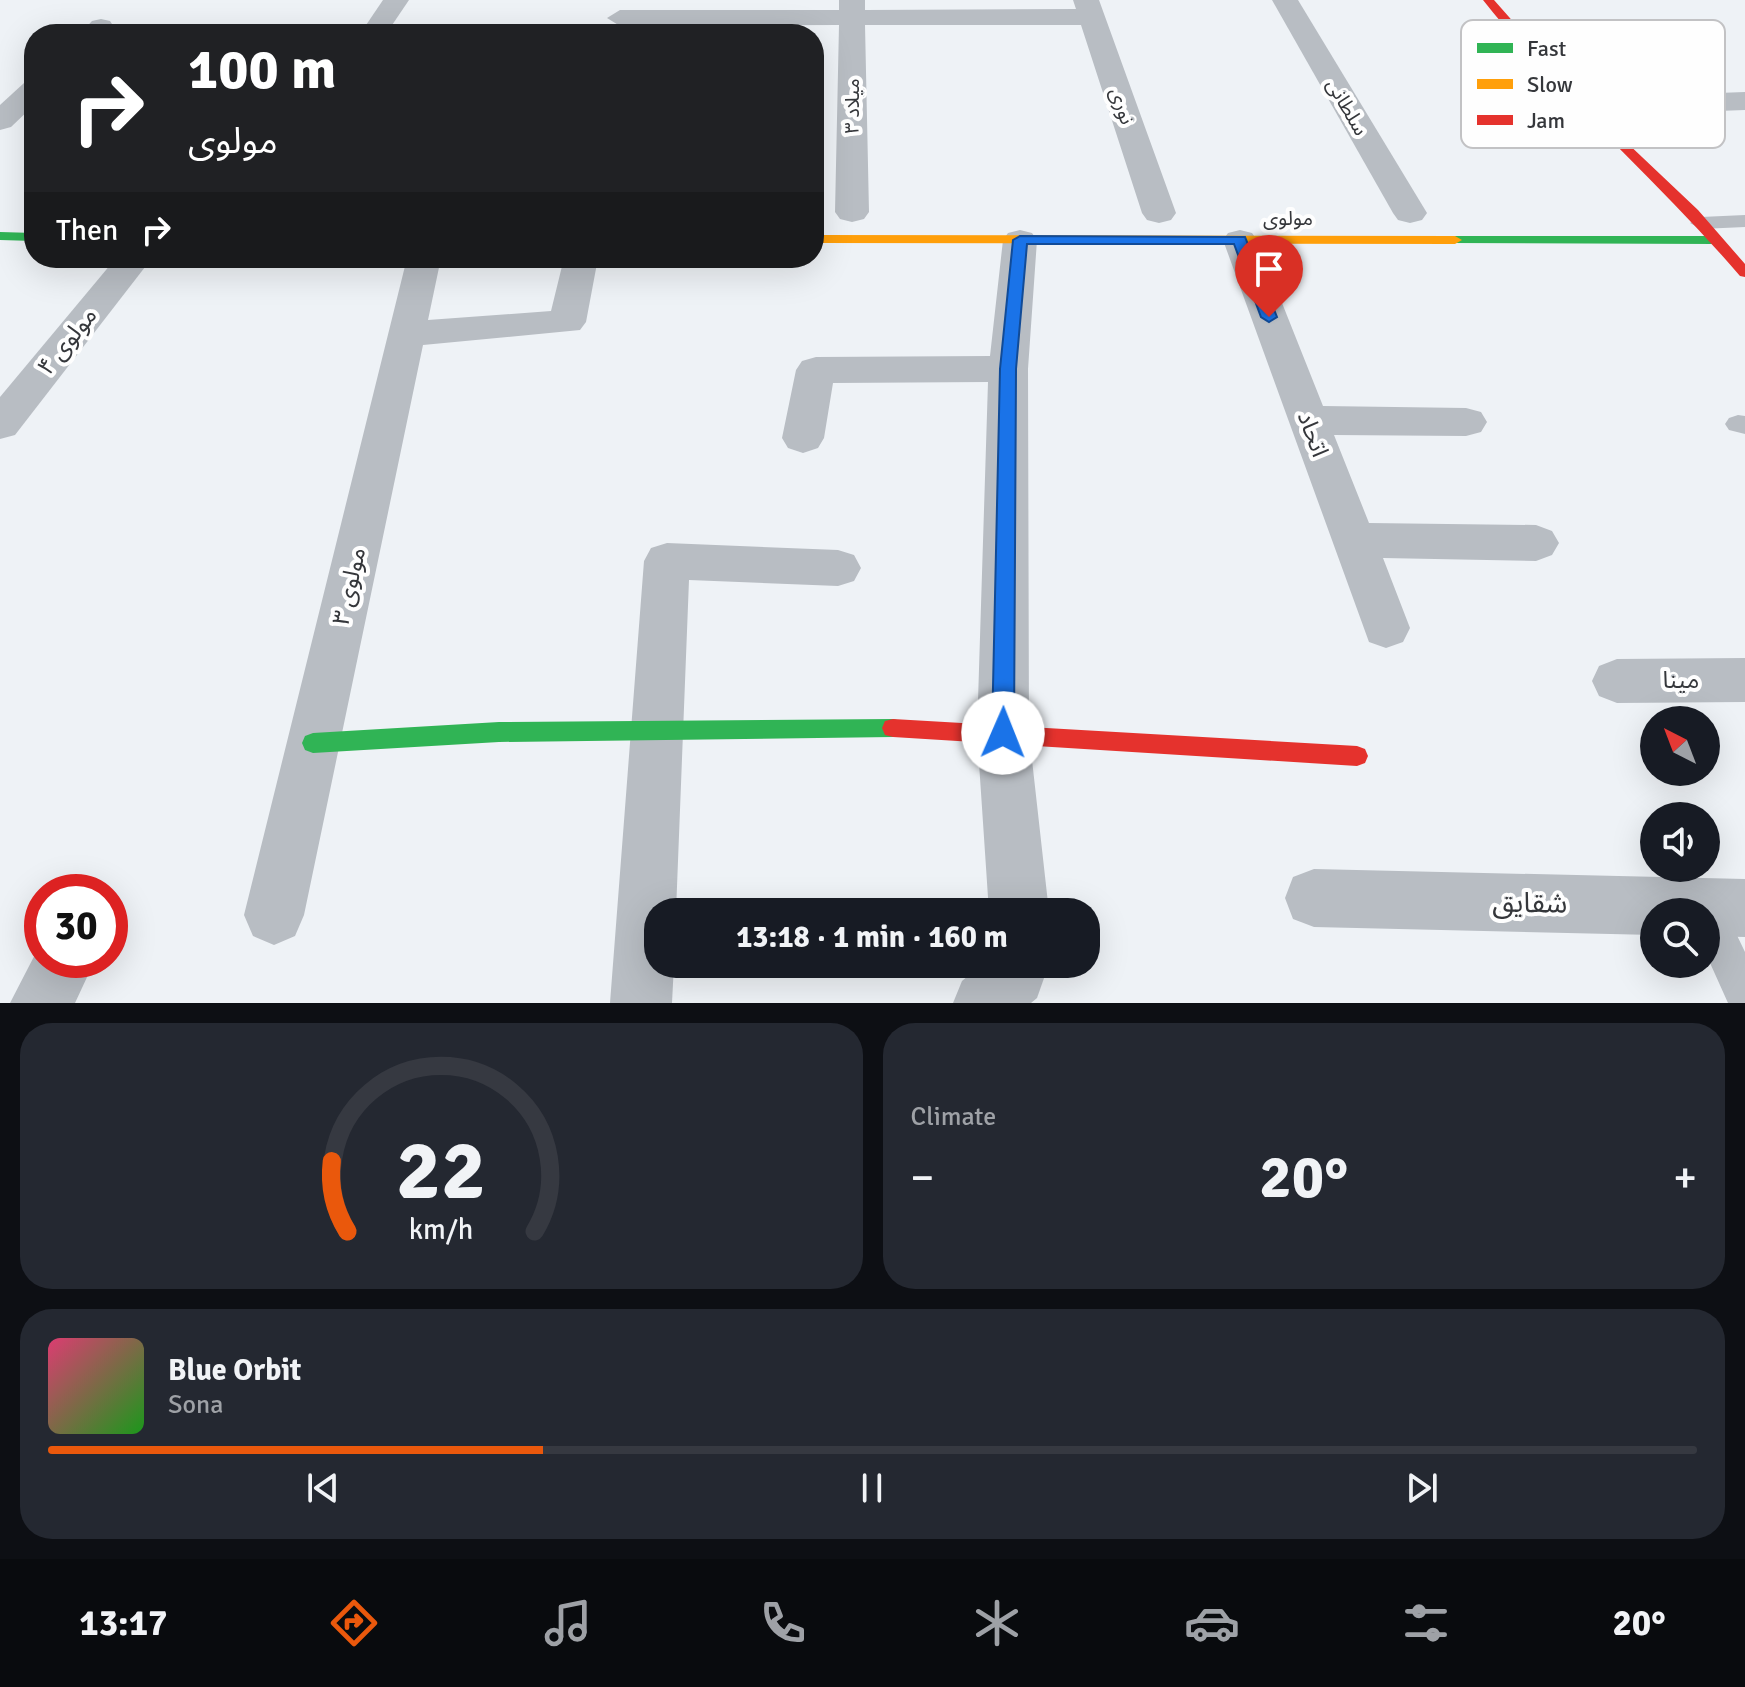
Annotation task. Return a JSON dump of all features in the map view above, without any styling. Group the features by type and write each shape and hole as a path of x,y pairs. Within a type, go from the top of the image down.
{"street":[{"path":"380,24 396,0"},
{"name":"سلطانی","path":"1285,0 1410,213"},
{"path":"1488,0 1506,20"},
{"path":"620,17 852,9 1088,8"},
{"name":"نوری","path":"1088,8 1159,213"},
{"name":"میلاد ۳","path":"849,212 852,9"},
{"path":"0,121 24,98"},
{"path":"1733,101 1745,127"},
{"path":"1624,148 1703,225 1745,273"},
{"path":"1662,213 1703,225"},
{"name":"مولوی","path":"824,239 1240,240 1703,225"},
{"path":"0,236 24,237"},
{"path":"1018,898 1003,733 1008,369 1020,240"},
{"name":"اتحاد","path":"1240,240 1386,628"},
{"name":"مولوی ۴","path":"0,425 127,268"},
{"name":"مولوی ۳","path":"274,915 422,268"},
{"path":"407,334 567,322 579,268"},
{"path":"803,438 816,370 1008,369"},
{"path":"1308,420 1466,422"},
{"path":"1353,540 1536,543"},
{"path":"641,1003 667,561 838,568"},
{"name":"مینا","path":"1617,681 1745,680"},
{"path":"313,743 499,732 930,728 1357,756"},
{"name":"شقایق","path":"1314,898 1724,907"},
{"path":"41,1003 55,978"},
{"path":"984,1003 1013,978"}],"lane":[{"path":"1703,225 1745,221"},
{"path":"1724,907 1745,995"}],"traffic: fast":[{"path":"0,236 24,237"},
{"path":"1455,240 1714,240"},
{"path":"313,743 499,732 893,728"}],"traffic: slow":[{"path":"824,239 1455,240"}],"traffic: jam":[{"path":"1488,0 1506,20"},
{"path":"1625,148 1693,213 1745,273"},
{"path":"893,728 1357,756"}],"route":[{"path":"1003,733 1008,369 1020,240 1240,240 1269,317"}]}
